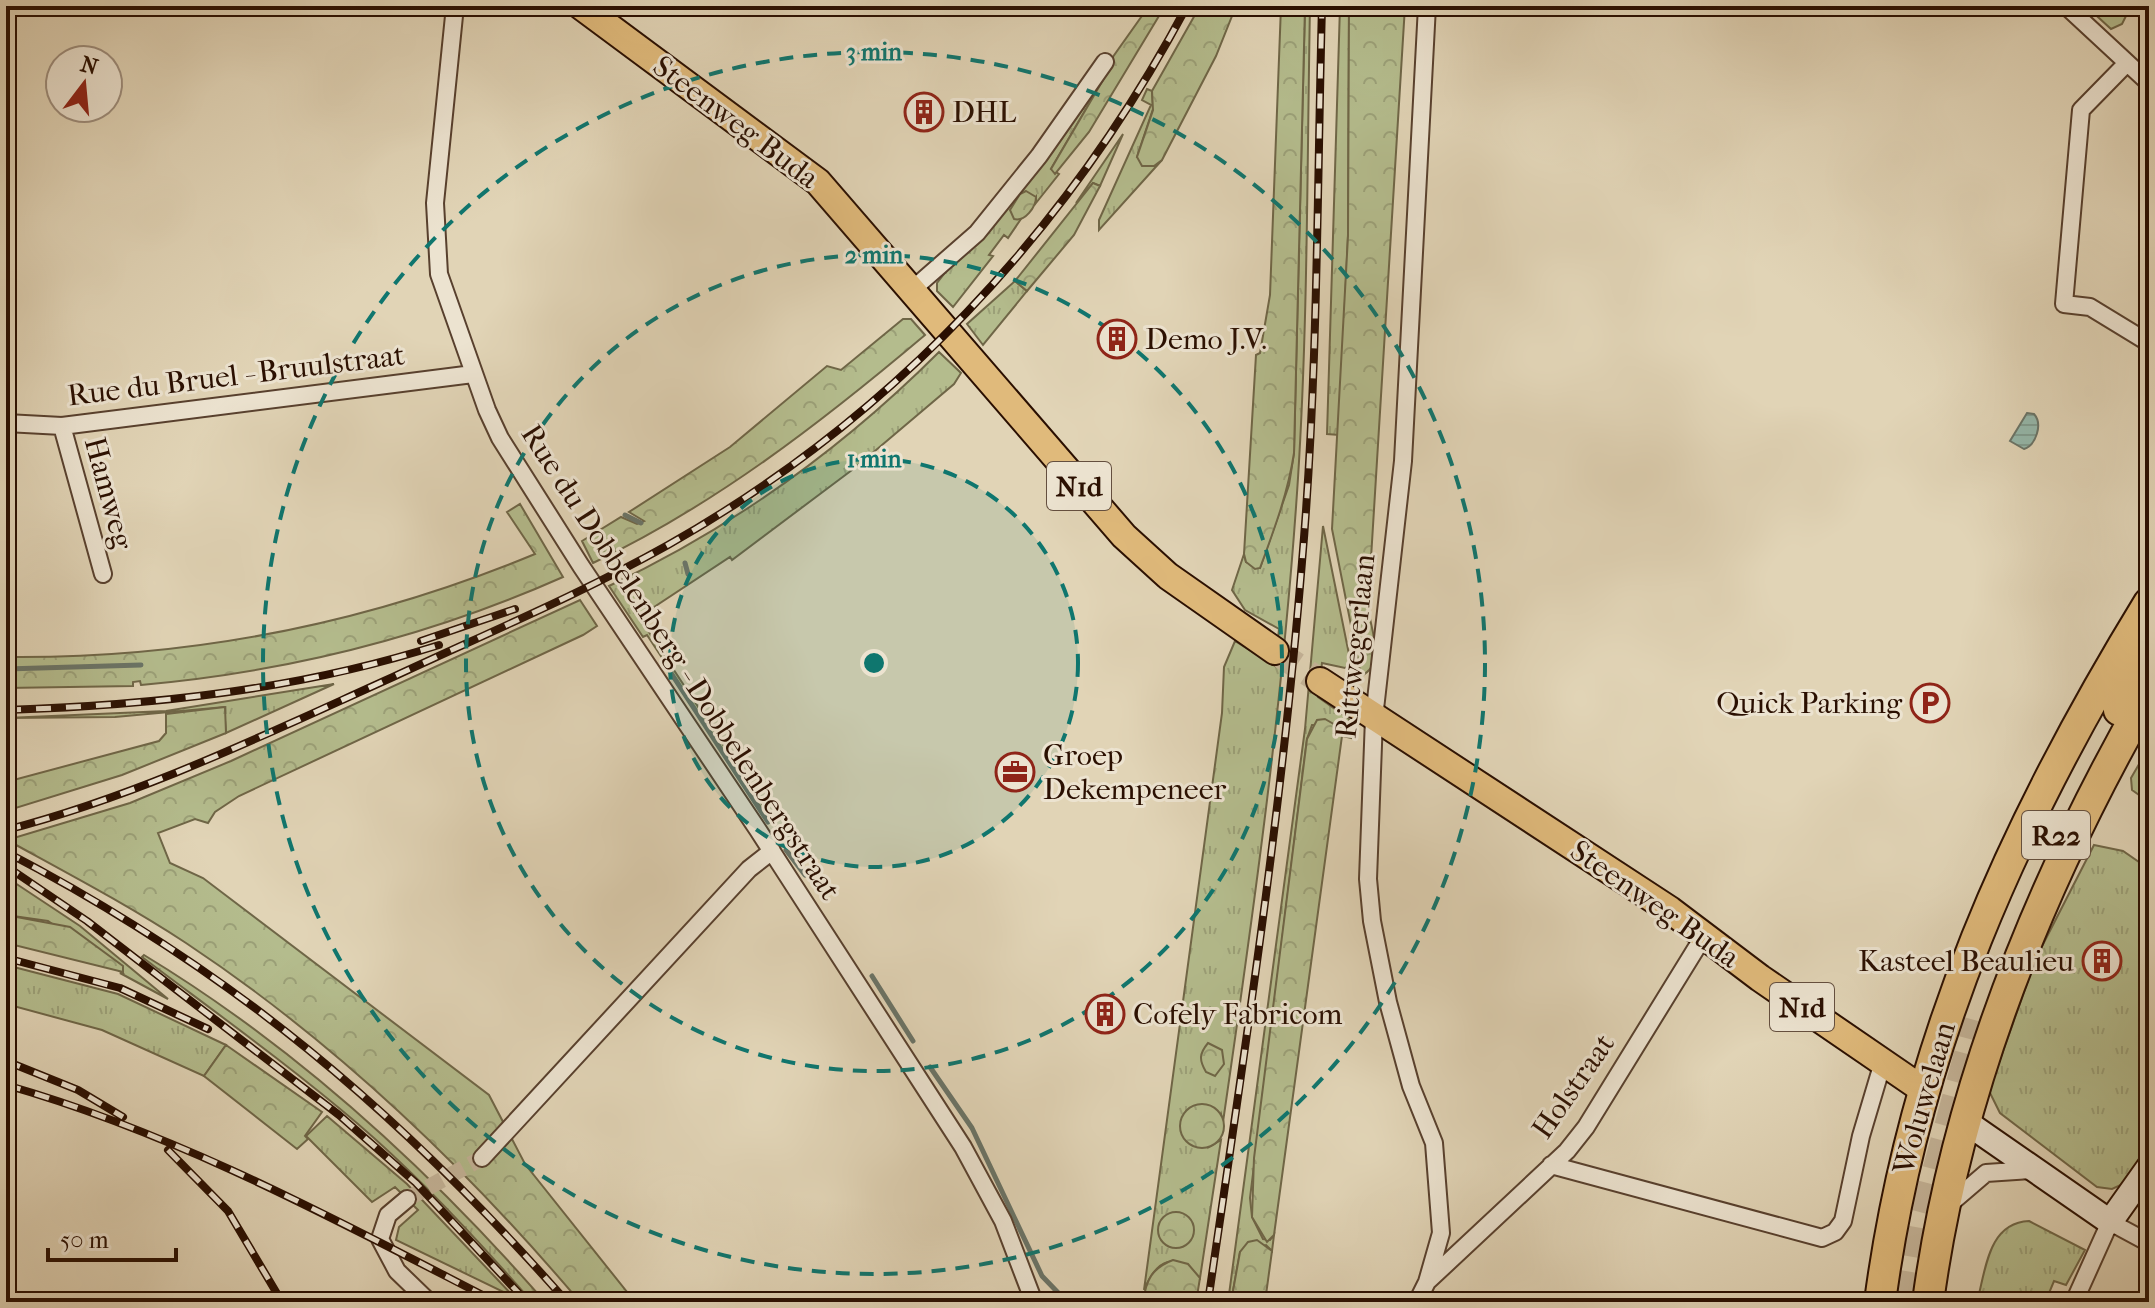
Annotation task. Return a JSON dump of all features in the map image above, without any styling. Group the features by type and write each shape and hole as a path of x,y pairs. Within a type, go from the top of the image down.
{"highway":[{"name":"Woluwelaan","path":"1880,1302 1903,1161 1922,1089 1980,926 2062,752 2149,603"},
{"name":"Woluwelaan","path":"1978,1021 2012,929 2062,822 2149,656"},
{"name":"Woluwelaan","path":"1928,1302 1941,1213 1963,1120 2041,902 2079,819 2149,693"},
{"name":"Steenweg Buda","path":"1922,1089 1963,1120"}],"main road":[{"name":"Steenweg Buda","path":"585,9 798,164 852,217 1124,536 1168,576 1275,651"},
{"name":"Steenweg Buda","path":"1320,681 1705,934 1760,978 1922,1089"}],"street":[{"name":"Rue du Dobbelenberg - Dobbelenbergstraat","path":"455,6 435,203 439,274 473,374 500,438 963,1147 1003,1221 1034,1302"},
{"name":"Rittwegerlaan","path":"1427,6 1403,461 1374,718 1368,879 1372,921 1411,1086 1434,1143 1441,1233 1427,1282"},
{"path":"2066,6 2149,83"},
{"path":"913,289 984,225 1039,156 1105,62"},
{"path":"2127,63 2081,110 2064,304 2090,307 2149,343"},
{"name":"Rue du Bruel - Bruulstraat","path":"6,423 62,426 473,374"},
{"name":"Hamweg","path":"62,426 103,574"},
{"path":"482,1158 749,869 772,851"},
{"name":"Holstraat","path":"1427,1282 1551,1165 1586,1127 1705,934"},
{"name":"Woluwelaan","path":"1551,1165 1822,1238 1835,1232 1843,1221 1861,1136 1883,1062"},
{"name":"Steenweg Buda","path":"1963,1120 2110,1222"},
{"path":"2074,1302 2110,1222 2149,1167"},
{"name":"Woluwelaan","path":"1941,1213 1986,1173 2007,1169 2036,1170"},
{"path":"407,1199 388,1215 380,1239 397,1271 429,1302"},
{"path":"2110,1222 2149,1243"},
{"path":"1417,1302 1427,1282"}],"green space":[{"path":"1149,6 1165,6 1089,132 1055,174 1051,169 1103,80 1110,61"},
{"path":"1200,6 1236,6 1216,56 1162,160 1154,166 1142,166 1137,157 1153,110 1152,91"},
{"path":"1281,6 1305,6 1294,453 1275,525 1260,568 1255,569 1246,562 1244,554 1256,355 1260,353 1270,295"},
{"path":"1305,6 1310,6 1301,419 1285,640 1267,801 1223,1122 1221,1114 1209,1147 1221,1140 1200,1278 1183,1264 1168,1262 1155,1271 1144,1290 1222,713 1224,667 1235,641 1275,666 1279,629 1245,610 1232,590 1244,554 1246,562 1260,568 1289,485 1294,453"},
{"path":"1340,6 1349,6 1348,235 1339,435 1327,434"},
{"path":"1349,6 1405,6 1368,607 1375,654 1369,670 1361,676 1332,529 1348,236"},
{"path":"2086,6 2131,6 2122,24 2111,29"},
{"path":"1110,61 1103,80 1051,169 1059,174 1036,203 1036,197 1008,238 1004,235 989,255 993,256 953,307 937,291 937,283"},
{"path":"1147,89 1152,91 1153,109 1137,157 1154,166 1162,160 1099,230 1099,220 1151,105 1142,100"},
{"path":"1123,134 1100,186 1093,183 1076,203"},
{"path":"1093,183 1100,186 1074,235 1027,291 1015,281"},
{"path":"1026,191 1036,197 1034,205 1026,216 1014,219 1010,210 1020,194"},
{"path":"1015,281 1027,291 983,345 967,324"},
{"path":"903,319 911,319 925,335 847,399 725,488 593,563 582,541 621,517 637,524 644,521 629,512 730,447 827,366 841,370"},
{"path":"939,352 961,373 954,384 856,467 732,560 730,557 639,617 772,819 769,820 647,635 643,637 609,586 699,538 784,483 864,421"},
{"path":"520,504 563,577 461,617 356,649 250,671 141,685 140,681 133,682 133,686 6,688 6,657 142,652 209,644 342,618 471,579 535,554 507,512"},
{"path":"1323,526 1351,664 1345,668 1322,663 1318,697 1349,719 1351,738 1342,736 1337,726 1312,725 1307,739 1250,1198 1252,1217 1263,1239 1270,1240 1274,1235 1272,1251 1266,1245 1240,1252 1231,1302 1228,1302 1305,729"},
{"path":"580,600 597,626 583,635 239,796 215,812 208,823 195,819 158,833 170,863 203,878 489,1095 525,1164 635,1302 580,1302 444,1154 346,1064 294,1022 241,981 164,929 7,840 130,803 231,761"},
{"path":"334,684 226,733 224,707 115,717 6,718 166,711"},
{"path":"225,707 226,733 122,775 6,811 6,782 159,741 166,733 166,714"},
{"path":"1325,719 1337,726 1342,736 1274,1235 1267,1242 1252,1217 1254,1158 1307,739 1317,720"},
{"path":"2149,747 2149,802 2132,790 2131,778"},
{"path":"2094,845 2123,851 2149,869 2149,1146 2123,1184 2112,1189 2097,1187 2000,1113 1989,1091 2036,958"},
{"path":"6,877 80,926 168,999 120,973 48,921 6,915"},
{"path":"6,915 70,927 123,966 123,972 6,943"},
{"path":"144,955 254,1029 358,1113 454,1204 545,1302 532,1302 448,1210 358,1124 142,957"},
{"path":"6,965 118,994 226,1045 204,1076 102,1030 6,1004"},
{"path":"1208,1043 1222,1050 1224,1064 1215,1076 1206,1072 1201,1060"},
{"path":"226,1045 322,1112 305,1136 308,1139 297,1149 204,1076"},
{"path":"1202,1104 1218,1110 1224,1126 1218,1142 1202,1148 1186,1142 1180,1126 1186,1110"},
{"path":"327,1116 407,1184 514,1297 396,1240 399,1227 418,1210 395,1187 372,1202 306,1136"},
{"path":"1176,1212 1189,1217 1194,1230 1189,1243 1176,1248 1163,1243 1158,1230 1163,1217"},
{"path":"2029,1221 2085,1250 2066,1285 2054,1281 2049,1293 2060,1298 2058,1302 1977,1302 1987,1262 1997,1239 2015,1224"},
{"path":"1257,1240 1272,1251 1265,1302 1231,1302 1240,1252 1248,1242"},
{"path":"1173,1260 1188,1264 1200,1278 1196,1302 1143,1302 1151,1276"}],"shaded area":[{"path":"2027,413 2037,418 2038,428 2035,439 2024,449 2010,441"}],"waterway":[{"path":"625,515 641,523"},
{"path":"685,563 688,574"},
{"path":"6,669 141,665"},
{"path":"669,670 768,822"},
{"path":"786,850 805,875"},
{"path":"872,976 913,1041"},
{"path":"930,1067 972,1128 1042,1276 1067,1302"}],"tunnel":[{"path":"1275,651 1320,681"},
{"path":"1909,1302 1922,1227 1978,1021"},
{"path":"407,1199 482,1158"}],"railway":[{"path":"6,830 56,816 154,781 298,720 600,581 668,545 749,495 826,439 899,379 966,313 1029,243 1087,168 1139,89 1187,6"},
{"path":"1208,1302 1273,840 1294,655 1314,354 1322,6"},
{"path":"421,641 515,609"},
{"path":"6,710 171,699 279,684 386,661 439,645"},
{"path":"6,852 88,897 165,945 308,1050 441,1168 567,1302"},
{"path":"6,866 87,921 339,1115 416,1183 527,1302"},
{"path":"6,958 120,988 208,1029"},
{"path":"6,1061 78,1090 123,1117"},
{"path":"6,1085 70,1105 195,1154 317,1211 496,1302"},
{"path":"168,1150 228,1211 282,1302"}],"place":[{"name":"DHL","path":"924,112"},
{"name":"Demo J.V.","path":"1117,339"},
{"name":"Quick Parking","path":"1930,703"},
{"name":"Groep Dekempeneer","path":"1015,772"},
{"name":"Kasteel Beaulieu","path":"2102,961"},
{"name":"Cofely Fabricom","path":"1105,1014"}]}
